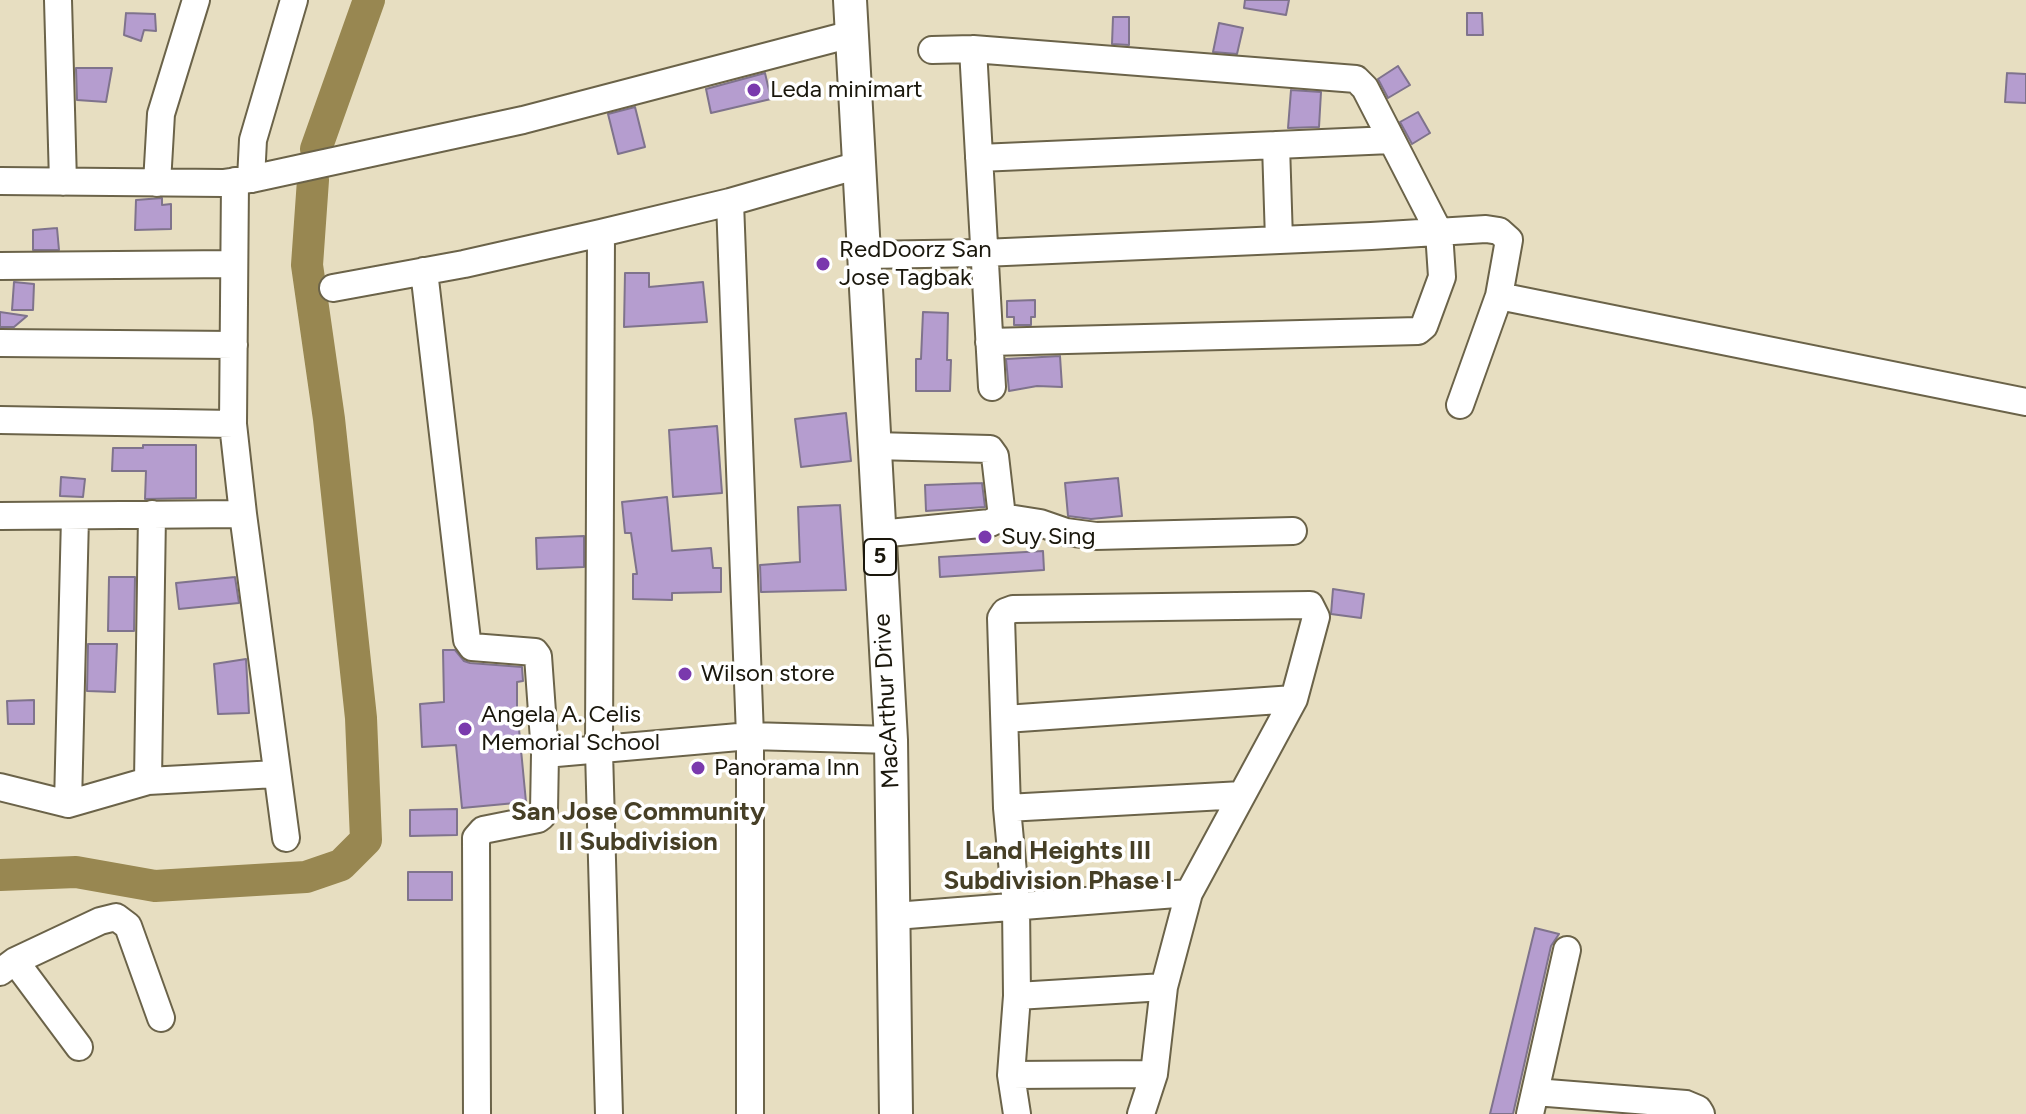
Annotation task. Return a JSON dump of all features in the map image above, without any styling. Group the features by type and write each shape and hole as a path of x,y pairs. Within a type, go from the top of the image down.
{"main road":[{"name":"MacArthur Drive","path":"850,0 891,740 896,1114"}],"street":[{"path":"58,0 63,182"},
{"path":"157,183 161,114 196,0"},
{"path":"286,838 233,424 233,264 243,180 294,0"},
{"path":"0,181 157,183 243,180 523,120 852,34"},
{"path":"932,50 973,49 1356,79 1365,88 1439,232 1442,277 1424,326 1418,331 989,342"},
{"path":"973,49 992,387"},
{"path":"979,158 1391,140"},
{"path":"1276,145 1279,240"},
{"path":"333,288 601,233 730,202 859,165"},
{"path":"730,202 750,736 750,1114"},
{"path":"865,255 983,253 1486,229 1504,233 1509,240 1499,296 1460,405"},
{"path":"601,233 599,751 609,1114"},
{"path":"0,266 233,264"},
{"path":"424,271 467,640 472,647 533,650 536,654 545,754 542,816 483,830 476,838 477,1114"},
{"path":"1499,296 2026,402"},
{"path":"0,343 234,345"},
{"path":"0,420 233,424"},
{"path":"874,446 990,449 995,456 1002,517"},
{"path":"148,781 152,514"},
{"path":"0,516 243,514"},
{"path":"68,804 75,517"},
{"path":"879,534 990,523 1002,517 1096,536 1293,531"},
{"path":"1017,1114 1011,1075 1017,996 1016,905 1007,808 1001,618 1013,609 1310,605 1316,617 1294,699 1189,893 1164,987 1154,1074 1141,1114"},
{"path":"1005,719 1294,699"},
{"path":"545,754 750,736 891,740"},
{"path":"0,787 68,804 148,781 276,774"},
{"path":"1007,808 1242,795"},
{"path":"895,916 1189,893"},
{"path":"79,1047 8,967 100,921 116,917 128,926 161,1018"},
{"path":"1567,950 1532,1103 1686,1104 1698,1109 1701,1114"},
{"path":"1017,996 1164,987"},
{"path":"1011,1075 1154,1074"}],"building":[{"path":"1245,0 1289,0 1286,15 1244,8"},
{"path":"126,13 155,14 156,31 144,30 141,41 124,35"},
{"path":"1467,13 1482,13 1483,35 1467,35"},
{"path":"1113,17 1129,17 1129,45 1112,44"},
{"path":"1219,23 1243,28 1237,54 1213,52"},
{"path":"1398,66 1410,85 1388,98 1378,79"},
{"path":"76,68 112,68 106,102 77,100"},
{"path":"765,73 771,99 711,113 706,89"},
{"path":"2007,73 2026,74 2026,103 2005,102"},
{"path":"1291,90 1321,92 1319,127 1288,128"},
{"path":"635,107 645,147 618,154 608,114"},
{"path":"1418,112 1430,133 1412,144 1400,122"},
{"path":"162,198 162,205 171,204 171,229 135,230 136,200"},
{"path":"57,228 59,250 33,250 33,230"},
{"path":"625,273 649,273 649,287 703,282 707,322 624,327"},
{"path":"14,282 34,284 33,310 12,310"},
{"path":"1035,300 1035,317 1031,317 1031,325 1014,325 1014,317 1007,317 1007,301"},
{"path":"0,312 27,316 14,327 0,327"},
{"path":"923,312 948,313 950,391 916,391 916,359 921,359"},
{"path":"1060,356 1062,387 1037,386 1009,391 1006,359"},
{"path":"846,413 851,461 801,467 795,419"},
{"path":"717,426 722,493 673,497 669,430"},
{"path":"143,445 196,445 196,498 145,499 146,471 112,471 113,448 143,448"},
{"path":"61,477 85,479 83,497 60,496"},
{"path":"1118,478 1122,516 1091,519 1068,516 1065,483"},
{"path":"982,483 985,507 926,511 925,485"},
{"path":"667,497 672,551 711,548 713,568 721,568 721,592 672,593 672,600 633,599 633,574 637,574 631,533 625,533 622,502"},
{"path":"840,505 846,590 761,592 760,565 800,562 798,507"},
{"path":"584,536 584,567 537,569 536,538"},
{"path":"1043,551 1044,570 940,577 939,557"},
{"path":"109,577 135,577 134,631 108,631"},
{"path":"235,577 239,603 179,609 176,583"},
{"path":"1333,589 1364,594 1361,618 1331,614"},
{"path":"88,644 117,644 115,692 87,691"},
{"path":"443,650 455,650 464,661 470,663 522,667 523,681 517,682 517,708 526,802 462,808 456,745 422,747 420,704 444,702"},
{"path":"246,659 249,713 218,714 214,664"},
{"path":"34,700 34,724 8,724 7,701"},
{"path":"457,809 457,835 410,836 410,810"},
{"path":"408,872 452,872 452,900 408,900"},
{"path":"1535,928 1559,934 1551,946 1513,1114 1490,1114"}],"waterway":[{"path":"316,149 369,0"},
{"path":"0,875 76,872 155,886 306,877 341,865 366,840 361,718 329,419 307,265 313,180"}],"place":[{"name":"Leda minimart","path":"754,90"},
{"name":"RedDoorz San Jose Tagbak","path":"823,264"},
{"name":"Suy Sing","path":"985,537"},
{"name":"Wilson store","path":"685,674"},
{"name":"Angela A. Celis Memorial School","path":"465,729"},
{"name":"Panorama Inn","path":"698,768"}],"district":[{"name":"San Jose Community II Subdivision","path":"638,827"},
{"name":"Land Heights III Subdivision Phase I","path":"1058,866"}]}
